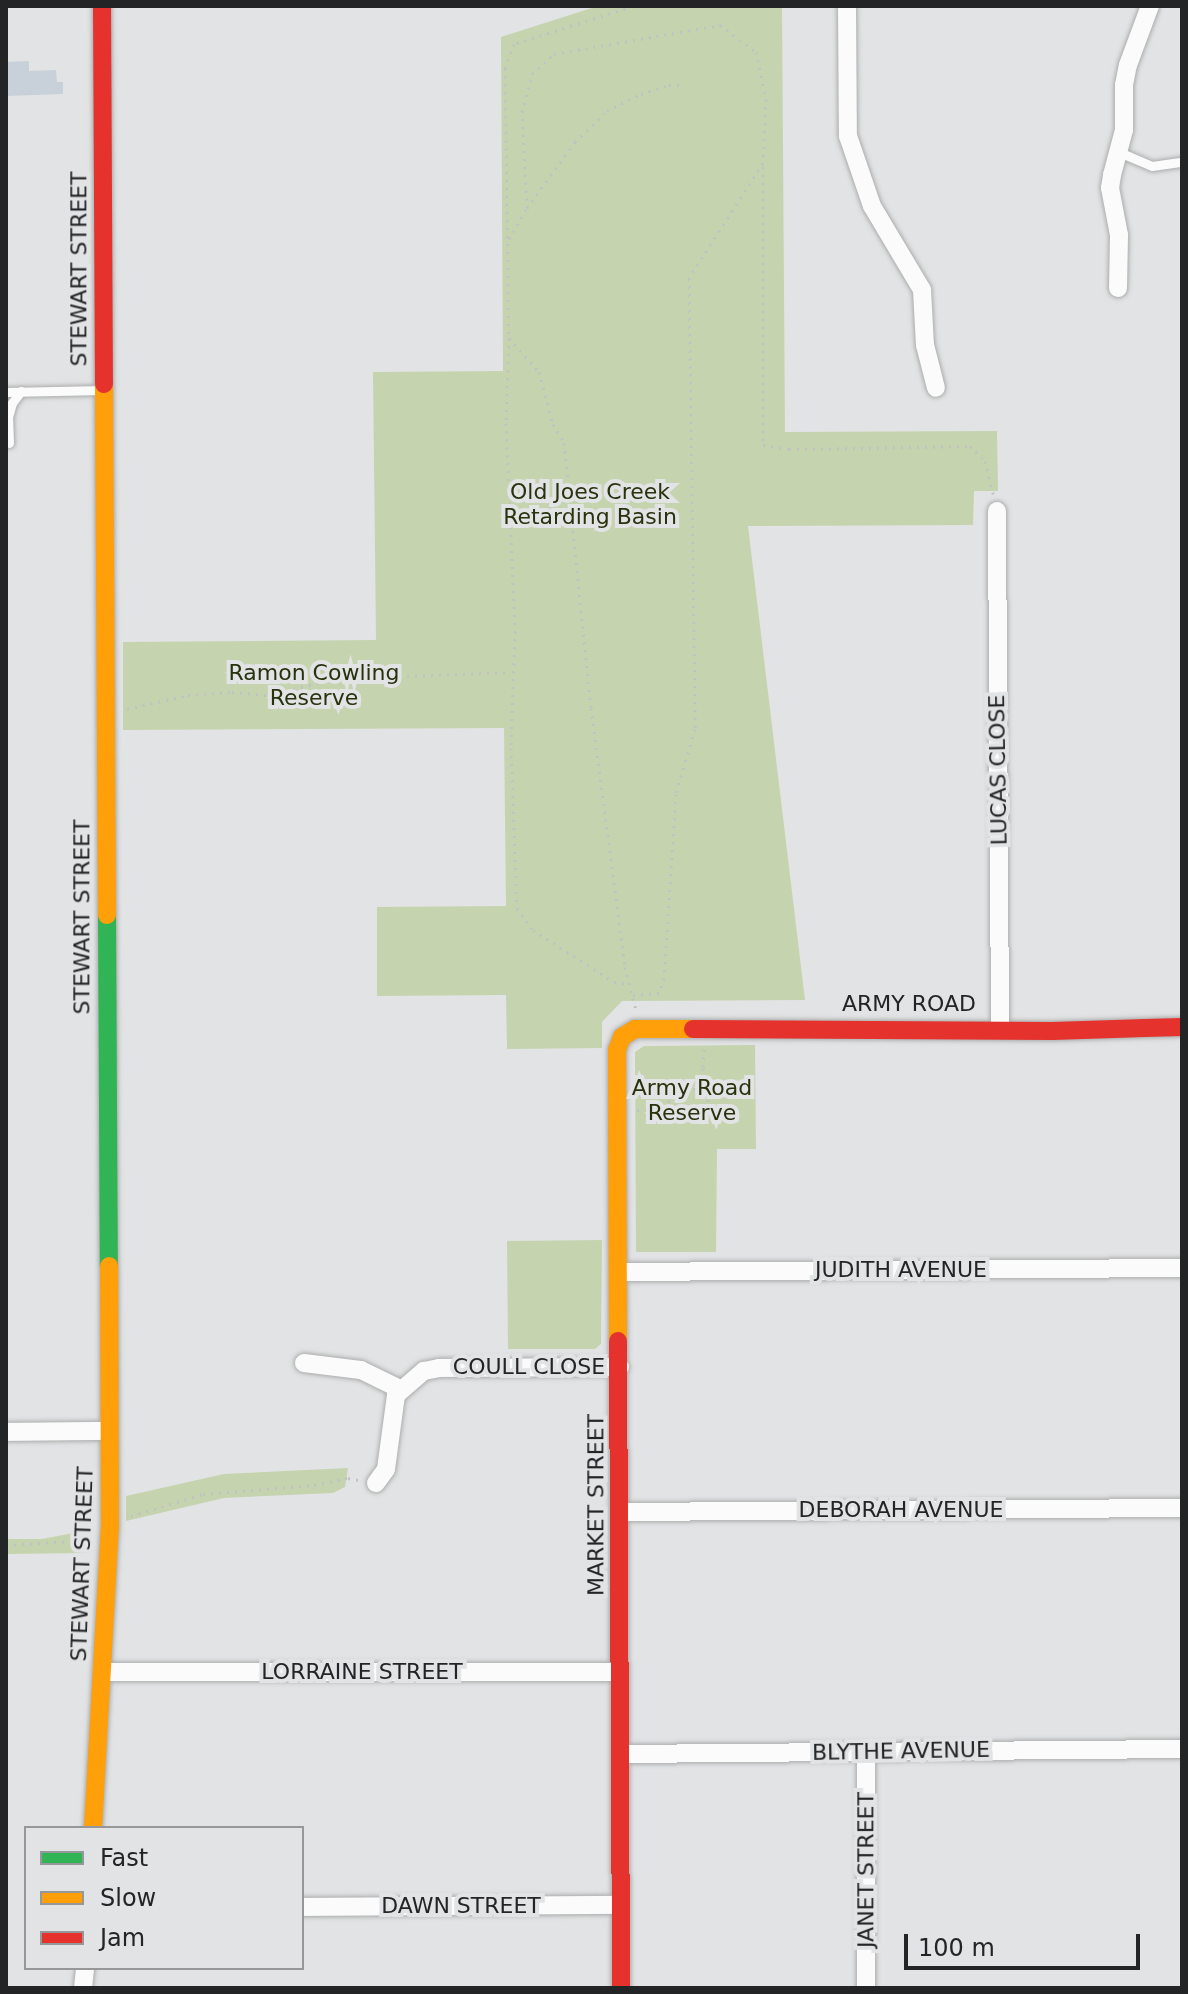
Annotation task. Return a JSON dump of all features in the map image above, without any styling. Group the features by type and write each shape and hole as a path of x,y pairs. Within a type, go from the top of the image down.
{"street":[{"name":"STEWART STREET","path":"93,1826 110,1528 102,6"},
{"path":"847,6 848,136 872,206 922,290 925,345 936,388"},
{"path":"1118,288 1119,235 1110,188 1119,152 1126,75 1150,6"},
{"name":"LUCAS CLOSE","path":"997,511 1000,1028"},
{"name":"ARMY ROAD","path":"635,1029 1182,1027"},
{"name":"MARKET STREET","path":"621,1988 617,1050 622,1037 635,1029"},
{"name":"JUDITH AVENUE","path":"620,1272 1182,1268"},
{"path":"304,1363 361,1370 400,1389 390,1423 386,1469 376,1483"},
{"name":"COULL CLOSE","path":"400,1389 424,1371 439,1368 620,1367"},
{"path":"6,1432 109,1431"},
{"name":"DEBORAH AVENUE","path":"620,1512 1182,1508"},
{"name":"LORRAINE STREET","path":"103,1672 620,1672"},
{"name":"BLYTHE AVENUE","path":"621,1754 1182,1749"},
{"name":"JANET STREET","path":"866,1752 866,1988"},
{"name":"DAWN STREET","path":"304,1907 621,1905"}],"lane":[{"path":"1119,152 1152,166 1182,162"},
{"path":"6,392 104,390"},
{"path":"9,443 8,417 12,403 21,391"}],"path":[{"path":"630,985 614,982 533,930 517,908 511,748 515,631 506,423 509,338 505,68 514,44 633,6"},
{"path":"527,208 522,112 532,74 554,54 720,25 756,52 766,99 763,163 763,445 789,449 970,446 985,461 997,511"},
{"path":"507,242 527,208 575,142 607,111 641,94 669,85 683,85"},
{"path":"632,995 659,993 664,978 676,794 695,729 689,278 763,163"},
{"path":"509,338 539,372 553,424 564,443 591,708 630,985 638,1017 635,1029"},
{"path":"119,710 188,695 232,692 270,695 335,679 512,672"},
{"path":"705,1043 705,1086 710,1113"},
{"path":"633,1110 654,1110 686,1091 705,1086"},
{"path":"6,1545 84,1542 133,1515 203,1494 314,1485 348,1478"}],"green space":[{"name":"Old Joes Creek Retarding Basin","path":"598,6 782,6 785,432 997,431 998,491 974,491 973,525 748,526 805,1000 622,1001 602,1022 602,1048 507,1049 506,995 377,996 377,907 506,906 504,728 123,730 123,642 376,640 373,372 503,371 501,37"},
{"name":"Army Road Reserve","path":"755,1045 756,1149 717,1149 716,1252 636,1252 635,1052 644,1046"},
{"path":"602,1240 601,1344 595,1349 508,1349 507,1241"},
{"path":"348,1468 345,1487 333,1493 224,1498 126,1521 126,1496 224,1474"},
{"path":"89,1530 89,1553 6,1554 6,1539 42,1539"}],"building":[{"path":"29,61 29,71 56,70 57,82 63,82 63,94 6,96 6,62"}],"traffic: fast":[{"path":"107,915 109,1266"}],"traffic: slow":[{"path":"104,384 107,915"},
{"path":"618,1341 617,1050 622,1037 635,1029 693,1029"},
{"path":"93,1826 110,1528 109,1266"}],"traffic: jam":[{"path":"102,6 104,384"},
{"path":"693,1029 1052,1031 1182,1027"},
{"path":"618,1341 621,1988"}],"park label":[{"name":"Ramon Cowling Reserve","path":"314,684"}]}
